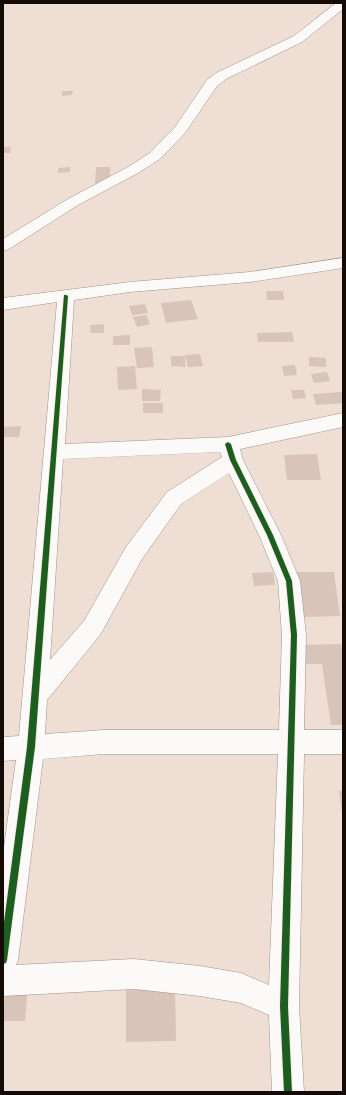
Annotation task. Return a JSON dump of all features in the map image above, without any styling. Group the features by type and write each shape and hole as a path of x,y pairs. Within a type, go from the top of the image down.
{"street":[{"path":"3,246 73,202 133,170 155,156 180,130 212,83 221,76 298,38 343,4"},
{"path":"3,304 130,287 250,277 343,263"},
{"path":"3,960 31,747 66,296"},
{"path":"53,452 231,452 343,420"},
{"path":"35,696 92,628 134,553 174,498 231,452"},
{"path":"231,452 289,581 294,635 284,1006 288,1092"},
{"path":"3,749 104,742 343,742"},
{"path":"3,982 134,974 200,981 241,988 284,1006"}],"building":[{"path":"62,91 73,91 72,95 62,96"},
{"path":"3,147 11,147 10,153 3,153"},
{"path":"70,167 70,172 58,173 58,168"},
{"path":"96,167 110,167 110,185 95,185"},
{"path":"266,291 283,291 284,300 267,300"},
{"path":"191,300 198,319 166,323 161,303"},
{"path":"145,304 148,313 132,315 129,306"},
{"path":"146,315 150,324 137,327 133,317"},
{"path":"104,324 104,333 91,333 90,325"},
{"path":"292,332 294,342 258,342 257,333"},
{"path":"130,335 130,345 113,345 113,336"},
{"path":"152,347 154,367 137,368 134,348"},
{"path":"200,354 203,366 188,367 185,355"},
{"path":"171,356 185,356 185,367 171,366"},
{"path":"309,357 326,358 326,367 309,366"},
{"path":"295,365 297,375 284,376 282,366"},
{"path":"135,366 137,389 118,390 117,367"},
{"path":"327,372 330,381 314,383 311,374"},
{"path":"142,389 161,390 160,401 142,401"},
{"path":"291,390 304,390 306,398 293,399"},
{"path":"343,392 343,403 316,405 313,394"},
{"path":"143,403 163,403 163,413 143,413"},
{"path":"21,426 19,437 3,437 3,427"},
{"path":"317,454 321,480 287,480 284,455"},
{"path":"273,572 275,585 254,586 252,573"},
{"path":"294,572 334,572 340,616 299,617"},
{"path":"341,644 343,656 343,725 331,725 322,664 304,664 301,645"},
{"path":"339,791 343,791 343,815 342,815"},
{"path":"6,973 29,973 25,1021 3,1021"},
{"path":"175,988 176,1041 126,1042 126,990"}],"cycle path":[{"path":"3,960 31,747 66,296"},
{"path":"228,444 233,460 270,535 289,581 294,635 284,1006 288,1092"}]}
